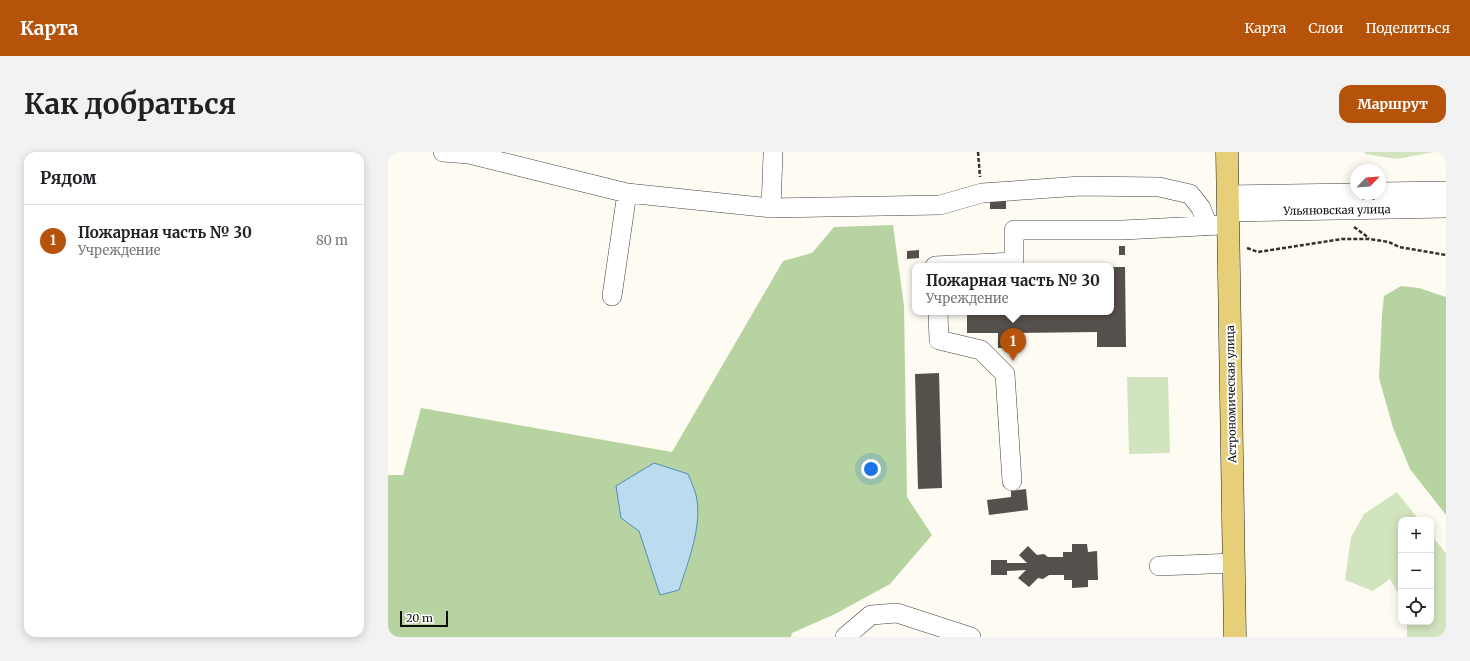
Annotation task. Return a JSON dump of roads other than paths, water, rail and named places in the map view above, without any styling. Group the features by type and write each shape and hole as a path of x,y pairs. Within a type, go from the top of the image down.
{"main road":[{"name":"Астрономическая улица","path":"1227,152 1223,214 1235,637"}],"street":[{"path":"443,152 469,153 628,192 771,208 940,205 982,193 1081,186 1159,187 1190,194 1201,208 1223,214"},
{"path":"771,208 773,155"},
{"name":"Ульяновская улица","path":"1386,192 1446,191"},
{"path":"612,296 628,192"},
{"name":"Ульяновская улица","path":"1223,214 1350,194"},
{"name":"Ульяновская улица","path":"1223,214 1446,208"},
{"path":"994,263 1014,262 1014,230 1123,230 1223,214"},
{"path":"938,315 939,340 981,350 1005,374 1012,481"},
{"path":"1159,566 1234,563"},
{"path":"845,637 871,615 897,613 971,637"}],"water":[{"path":"654,463 688,474 696,495 698,507 698,519 694,543 679,590 660,595 639,531 621,518 616,486"}],"place":[{"name":"Пожарная часть № 30","path":"1013,361"}]}
